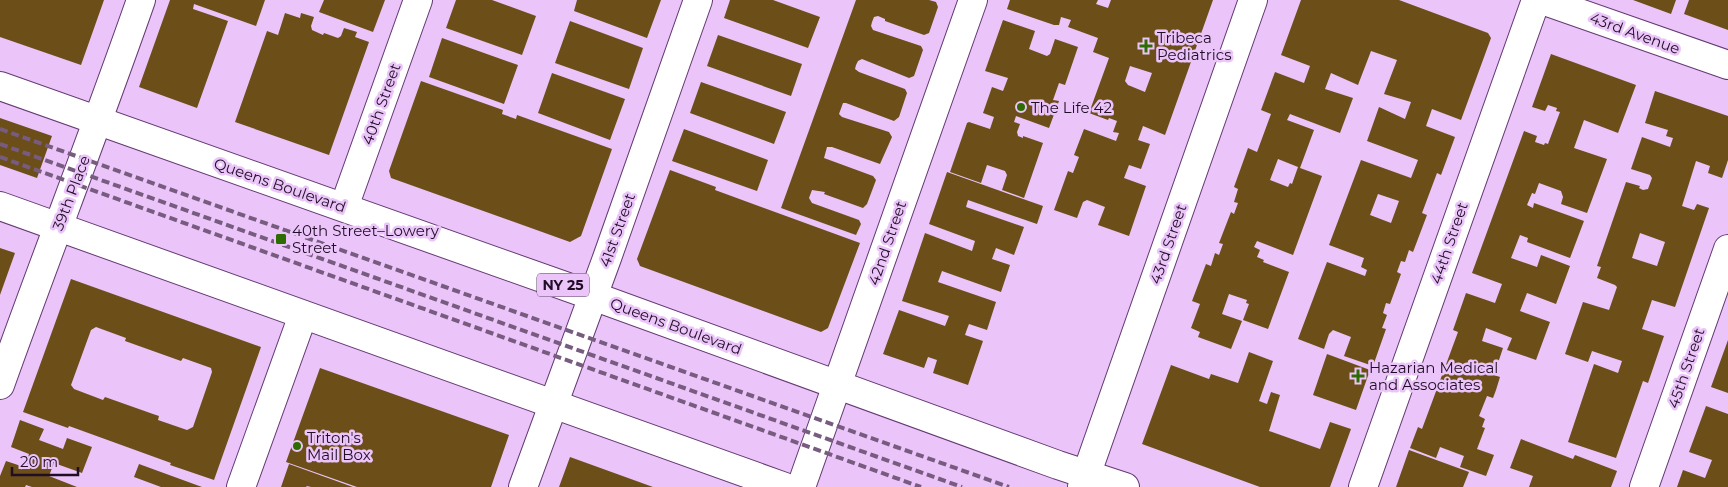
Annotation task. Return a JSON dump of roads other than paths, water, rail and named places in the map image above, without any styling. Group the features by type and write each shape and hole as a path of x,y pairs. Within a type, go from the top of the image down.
{"street":[{"name":"39th Place","path":"0,385 57,227 98,121 140,0"},
{"name":"40th Street","path":"344,207 418,0"},
{"name":"41st Street","path":"523,487 698,0"},
{"name":"42nd Street","path":"801,487 973,0"},
{"name":"43rd Street","path":"1084,480 1254,0"},
{"name":"44th Street","path":"1363,487 1536,0"},
{"name":"43rd Avenue","path":"1542,0 1728,65"},
{"name":"Queens Boulevard","path":"0,86 593,296 1058,465 1084,480 1125,487"},
{"path":"0,206 785,487"},
{"name":"45th Street","path":"1644,487 1728,249"},
{"path":"241,487 303,315"}],"railway":[{"path":"0,129 1009,487"},
{"path":"0,144 962,487"},
{"path":"0,157 921,487"}],"place":[{"name":"Tribeca Pediatrics","path":"1146,46"},
{"name":"The Life 42","path":"1021,107"},
{"name":"40th Street–Lowery Street","path":"281,239"},
{"name":"Hazarian Medical and Associates","path":"1358,376"},
{"name":"Triton's Mail Box","path":"297,446"}]}
